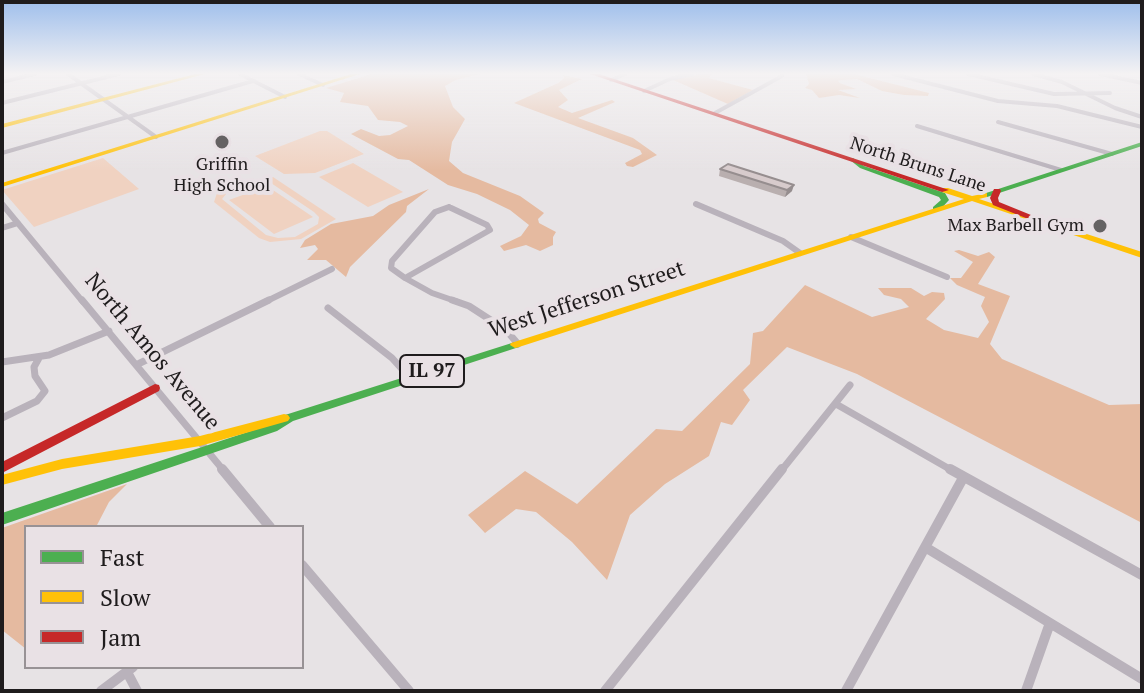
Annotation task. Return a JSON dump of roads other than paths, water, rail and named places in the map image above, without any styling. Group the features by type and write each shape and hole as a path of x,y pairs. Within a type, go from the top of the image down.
{"main road":[{"path":"2,126 79,106"},
{"path":"2,185 255,106"},
{"name":"North Bruns Lane","path":"694,106 1142,255"},
{"name":"West Jefferson Street","path":"204,445 275,418 289,418 1142,144"},
{"path":"853,160 862,167 942,195 945,200 933,211"},
{"path":"997,191 994,198 996,203 1059,228"},
{"path":"2,468 155,388"},
{"name":"IL 97","path":"2,480 62,464 204,445"},
{"name":"IL 97","path":"2,519 204,445"}],"street":[{"path":"113,106 156,137"},
{"path":"2,153 165,106"},
{"path":"715,113 727,106"},
{"path":"1058,106 1142,127"},
{"path":"1117,106 1142,117"},
{"path":"998,122 1112,154"},
{"path":"917,126 1061,170"},
{"name":"North Amos Avenue","path":"2,204 268,525"},
{"path":"696,204 773,236 800,253"},
{"path":"405,278 491,228 455,208 437,210 390,263 391,268 405,278 432,293 469,306 506,330 518,344"},
{"path":"2,228 18,223"},
{"path":"851,237 947,277"},
{"path":"136,365 332,269"},
{"path":"328,308 398,363 410,378"},
{"path":"2,362 39,358 109,331"},
{"path":"2,418 40,401 45,391 35,376 34,367 39,358"},
{"path":"605,691 850,385"},
{"path":"836,404 918,449 963,478 1142,575"},
{"path":"846,691 963,478"},
{"path":"925,547 1142,679"},
{"path":"304,567 409,691"},
{"path":"1026,691 1050,623"},
{"path":"101,691 130,669 137,691"}],"place":[{"name":"Griffin High School","path":"222,142"},
{"name":"Max Barbell Gym","path":"1100,226"}]}
